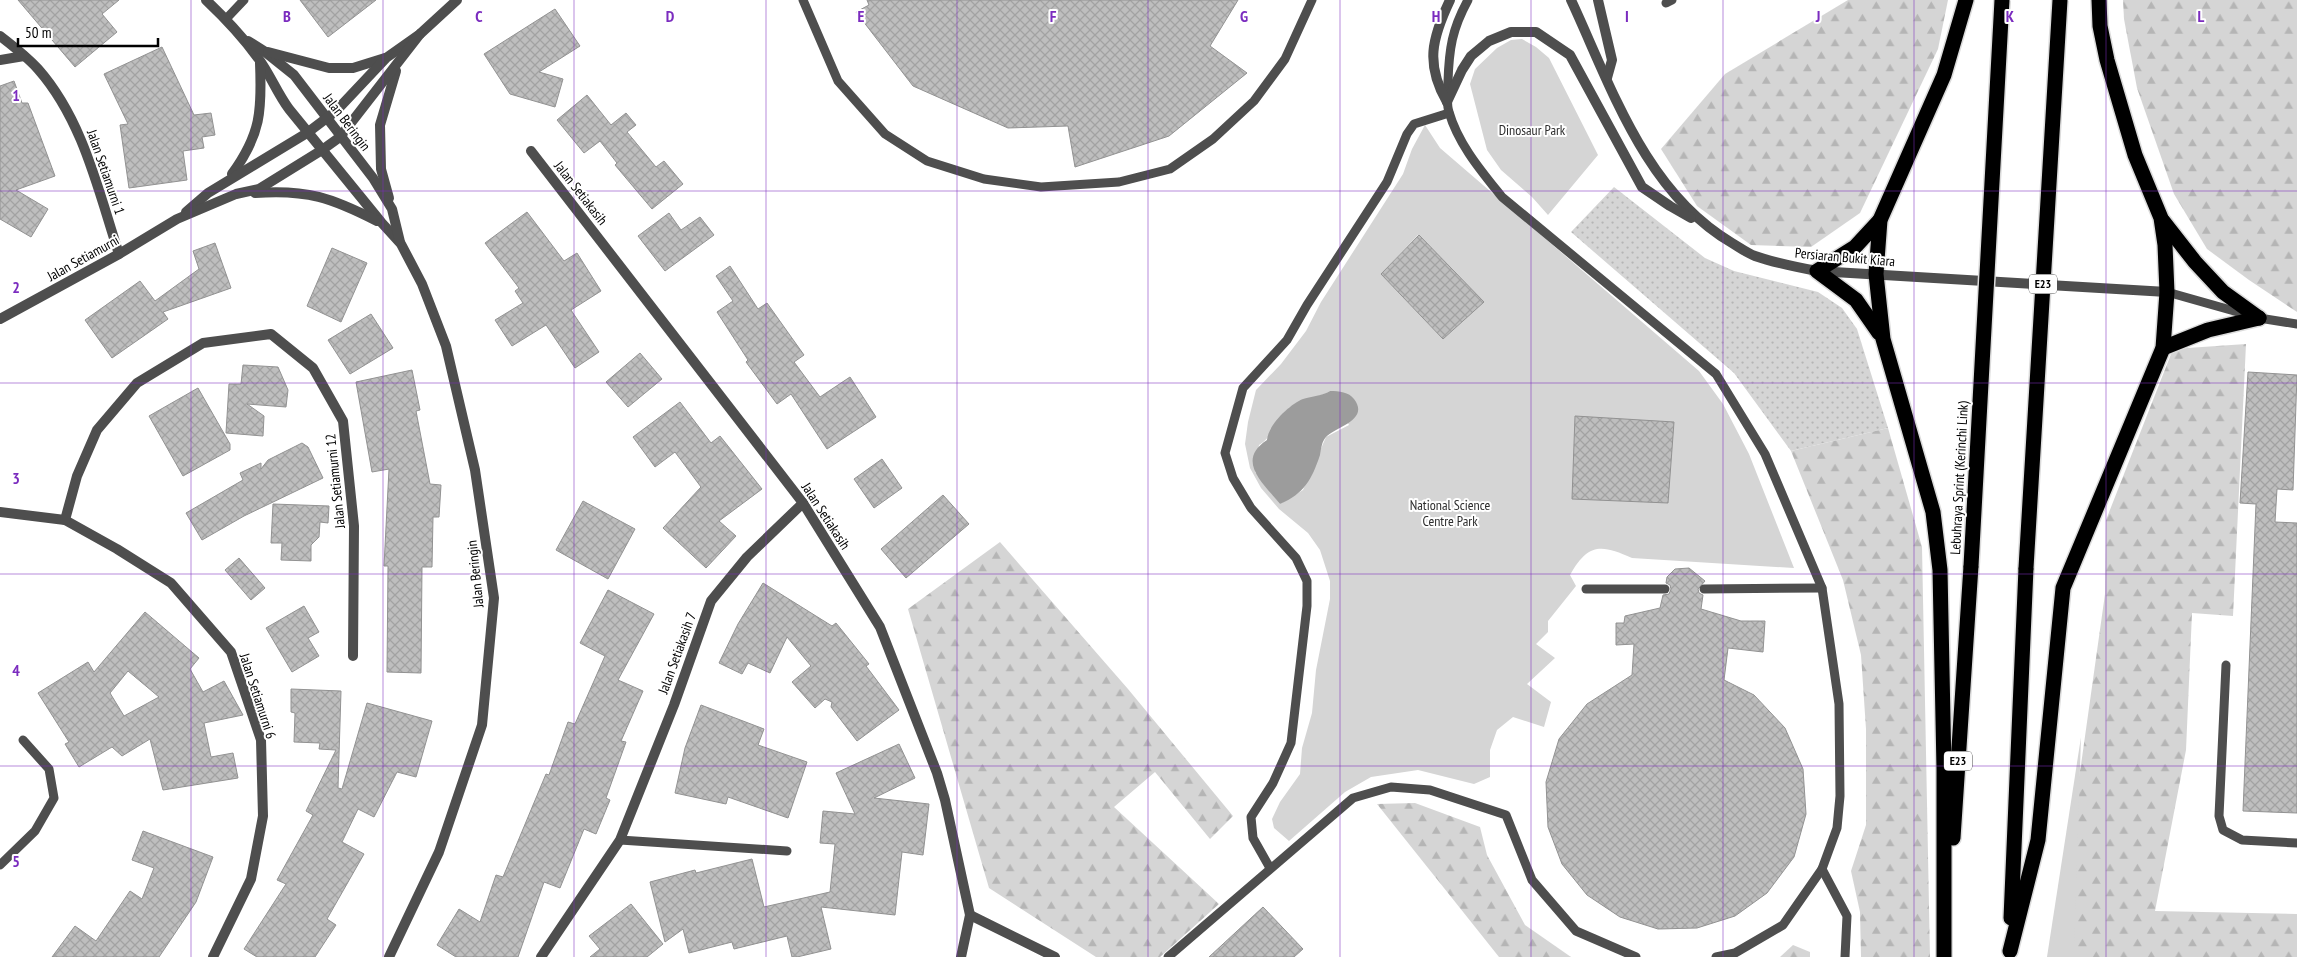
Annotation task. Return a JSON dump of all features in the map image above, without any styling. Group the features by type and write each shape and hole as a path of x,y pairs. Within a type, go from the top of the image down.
{"highway":[{"path":"1883,338 1856,300 1817,270 1855,248 1880,220 1944,75 1966,0"},
{"name":"Lebuhraya Sprint (Kerinchi Link)","path":"1945,957 1970,566 2002,0"},
{"name":"E23","path":"2009,954 2026,568 2060,0"},
{"path":"2009,954 2038,840 2062,588 2163,348 2168,292 2161,218 2135,155 2107,60 2100,26 2099,0"},
{"path":"2161,218 2195,262 2223,292 2259,318"},
{"path":"1880,220 1876,274 1883,338 1933,512 1940,570 1945,957"},
{"path":"2163,348 2208,330 2259,318"}],"street":[{"name":"Jalan Beringin","path":"206,0 242,38 262,55 294,75 373,178 392,209 401,244 422,284 446,346 476,470 494,598 482,725 440,852 389,957"},
{"path":"326,119 336,111 386,58 420,34 457,0"},
{"path":"1448,108 1439,88 1434,67 1434,42 1437,27 1450,0"},
{"name":"Persiaran Bukit Kiara","path":"1571,0 1623,113 1659,176 1701,223 1753,255 1784,265 1817,270 2168,292"},
{"path":"1598,0 1612,60 1607,78"},
{"path":"1448,108 1462,70 1471,56 1489,41 1511,32 1536,32 1570,56 1642,187 1670,206 1701,223"},
{"path":"340,137 398,65 420,34"},
{"name":"Jalan Setiamurni 1","path":"0,36 38,69 63,104 81,137 119,254"},
{"name":"Jalan Beringin","path":"262,55 276,91 307,133 380,222 401,244"},
{"path":"229,179 246,155 260,118 262,55 330,68 353,68 386,58"},
{"path":"0,60 24,56"},
{"path":"392,209 380,168 380,125 398,65"},
{"name":"Jalan Setiamurni","path":"177,219 208,193 307,133 326,119"},
{"name":"Jalan Setiamurni","path":"0,319 119,254 177,219 236,194 259,189 340,137"},
{"name":"Jalan Setiakasih","path":"531,151 803,503 880,627 937,773 945,800 970,915 961,957"},
{"path":"236,194 298,192 323,196 345,204 380,222"},
{"name":"Jalan Setiamurni 12","path":"65,520 77,476 97,430 137,383 203,343 270,334 313,368 342,422 354,526 353,656"},
{"name":"Jalan Setiakasih 7","path":"541,957 620,840 674,704 711,601 747,557 803,503"},
{"name":"Jalan Setiamurni 6","path":"0,512 65,520 117,549 171,583 231,652 261,740 263,816 251,879 213,957"},
{"path":"970,915 1055,957"}],"lane":[{"path":"226,19 244,0"},
{"path":"803,0 838,81 886,134 927,161 984,179 1040,187 1119,182 1170,169 1213,139 1254,101 1285,59 1312,0"},
{"path":"1468,0 1455,25 1450,46 1448,108 1461,140 1480,169 1502,197 1716,374 1765,454 1822,588 1840,704 1840,787 1837,828 1822,869 1783,925 1735,953 1716,957"},
{"path":"1270,868 1253,838 1251,817 1274,783 1291,743 1307,606 1306,581 1296,558 1251,508 1233,478 1225,453 1243,388 1287,340 1307,304 1387,182 1407,134 1414,124 1448,108"},
{"path":"2168,292 2259,318 2297,324"},
{"path":"1586,589 1664,588"},
{"path":"1704,589 1822,588"},
{"path":"2226,665 2219,816 2223,830 2242,840 2297,843"},
{"path":"0,865 35,831 54,798 49,770 22,740"},
{"path":"1168,957 1353,798 1391,787 1430,790 1506,815 1532,880 1576,931 1636,957"},
{"path":"620,840 787,851"},
{"path":"1822,869 1847,916 1845,957"}],"green space":[{"path":"1848,0 1948,0 1938,49 1860,213 1811,247 1751,245 1697,206 1661,149 1725,74"},
{"path":"2123,0 2297,0 2297,312 2207,249 2174,194 2137,88 2124,19"},
{"name":"Dinosaur Park","path":"1522,39 1536,47 1549,58 1598,155 1548,215 1532,197 1501,170 1487,150 1470,84 1475,69 1497,48 1511,40"},
{"name":"National Science Centre Park","path":"1425,125 1440,148 1699,371 1723,404 1749,454 1794,568 1632,558 1604,549 1596,549 1589,552 1570,575 1576,586 1548,621 1548,632 1536,644 1555,658 1527,684 1551,702 1544,727 1513,717 1497,730 1490,750 1490,777 1474,784 1418,770 1371,777 1345,792 1289,841 1274,828 1272,819 1280,802 1300,774 1302,748 1312,713 1316,670 1330,599 1330,581 1320,550 1308,533 1279,509 1261,488 1250,468 1245,444 1248,422 1256,390 1281,364 1306,331 1321,302 1403,174 1412,149","holes":["1418,235 1483,302 1443,339 1381,274","1330,391 1349,425 1326,437 1303,490 1280,504 1255,472 1259,445 1267,438 1290,407"]},
{"path":"1614,187 1705,258 1734,271 1818,292 1842,308 1857,329 1888,428 1791,451 1734,373 1571,232"},
{"path":"2246,344 2233,616 2192,613 2186,750 2155,911 2297,914 2297,957 2048,957 2081,765 2105,594 2106,520 2173,349"},
{"path":"1888,428 1922,547 1930,957 1861,957 1860,912 1851,871 1866,825 1866,729 1861,655 1843,580 1791,451"},
{"path":"1000,542 1128,689 1233,816 1210,839 1155,772 1114,807 1219,904 1160,957 1096,957 989,888 908,609"},
{"path":"2081,737 2074,957 2047,957"},
{"path":"1415,803 1480,827 1487,855 1525,925 1571,957 1499,957 1377,804"},
{"path":"1793,945 1810,952 1810,957 1780,957"}],"shaded area":[{"path":"1330,391 1344,392 1352,397 1358,406 1358,412 1350,422 1326,437 1314,471 1306,485 1295,496 1280,504 1260,480 1253,464 1253,456 1258,448 1267,440 1271,428 1286,410 1303,399"}],"building":[{"path":"18,0 119,0 102,14 117,32 75,67"},
{"path":"300,0 376,0 328,37"},
{"path":"867,0 1238,0 1210,46 1247,73 1169,136 1075,167 1068,126 1008,128 913,86 856,12 869,5"},
{"path":"555,9 580,46 539,72 563,79 555,107 510,94 484,54"},
{"path":"162,47 194,115 211,113 215,135 202,137 204,148 183,151 187,180 129,188 120,125 128,124 104,74"},
{"path":"14,81 22,103 28,103 55,176 16,190 48,209 31,237 0,219 0,86"},
{"path":"587,95 611,125 626,113 636,125 627,132 656,167 664,161 683,184 652,209 615,165 617,163 600,141 584,153 557,120"},
{"path":"527,212 564,261 577,253 601,291 571,310 599,352 575,368 546,325 512,346 495,320 523,303 515,291 519,288 485,243"},
{"path":"669,213 681,230 700,217 714,235 665,271 638,236"},
{"path":"1419,235 1484,302 1443,339 1381,274"},
{"path":"215,243 231,288 163,312 168,319 112,358 85,320 140,281 155,301 199,269 193,251"},
{"path":"332,248 367,263 341,322 307,306"},
{"path":"730,266 758,309 767,303 804,355 794,362 820,397 850,377 876,417 827,449 791,394 777,404 746,362 748,360 717,312 733,301 716,276"},
{"path":"371,314 393,348 350,374 328,340"},
{"path":"640,353 662,379 628,407 606,382"},
{"path":"243,365 278,367 288,390 286,407 247,404 264,416 263,436 226,433 229,384 241,384"},
{"path":"412,370 420,410 416,411 430,484 441,485 439,517 433,517 432,567 422,567 421,673 387,672 388,566 384,566 389,469 372,472 356,382"},
{"path":"2248,372 2297,375 2293,490 2277,489 2275,522 2297,523 2297,813 2243,811 2256,504 2240,503"},
{"path":"198,388 230,444 230,450 183,476 149,416"},
{"path":"680,402 711,443 720,436 762,489 719,521 736,536 706,568 663,528 701,487 675,452 655,467 633,437"},
{"path":"1575,416 1674,422 1668,503 1572,499"},
{"path":"302,443 308,447 323,478 244,516 202,540 186,513 243,480 240,473 261,463 261,469 268,460"},
{"path":"882,459 902,488 874,508 854,479"},
{"path":"943,495 969,524 906,578 881,549"},
{"path":"583,501 635,529 608,579 556,550"},
{"path":"273,504 329,506 328,523 320,522 319,537 311,545 311,561 281,560 282,543 271,543"},
{"path":"239,558 265,588 251,600 225,570"},
{"path":"1689,568 1705,581 1698,589 1699,593 1703,595 1701,609 1741,621 1765,621 1763,652 1728,648 1724,680 1754,695 1785,728 1803,769 1806,814 1794,857 1767,893 1735,916 1697,928 1658,929 1620,917 1587,895 1562,864 1548,827 1546,782 1559,739 1587,704 1632,675 1634,644 1616,645 1616,623 1624,623 1625,616 1660,608 1663,595 1669,594 1671,589 1670,585 1666,583 1667,577 1675,569"},
{"path":"763,583 832,626 836,623 869,664 866,666 899,710 857,741 831,707 832,702 825,699 815,708 792,682 811,666 787,637 770,673 748,663 742,674 719,663 738,624"},
{"path":"608,590 654,614 618,680 643,691 621,741 626,742 606,798 610,800 596,834 584,829 560,888 544,882 518,957 456,957 437,945 459,909 480,922 496,875 503,877 546,774 549,775 568,722 575,724 605,656 580,643"},
{"path":"304,606 319,632 308,638 319,656 292,672 266,628"},
{"path":"145,612 199,658 190,669 203,692 224,681 243,715 204,723 211,757 233,753 238,778 163,790 150,739 122,756 112,747 79,767 65,744 69,742 38,693 88,662 94,672","holes":["128,671 159,697 124,716 110,693"]},
{"path":"291,689 341,691 338,788 342,789 367,703 432,721 416,777 397,772 374,817 358,809 342,842 364,854 327,919 336,925 315,957 257,957 244,949 286,884 277,880 313,815 306,811 336,750 319,749 320,743 294,742 295,713 291,712"},
{"path":"701,705 764,729 758,745 807,762 788,818 728,797 726,804 675,793 685,748"},
{"path":"899,744 915,778 874,798 929,804 923,855 902,852 895,915 821,907 831,949 797,957 792,957 787,936 734,949 732,942 689,953 683,929 665,942 650,882 695,870 696,873 752,859 764,907 830,892 835,844 820,843 823,811 855,814 836,773"},
{"path":"143,831 213,857 196,902 159,957 52,957 75,926 96,941 130,891 142,899 154,868 132,860"},
{"path":"631,904 663,944 647,957 590,957 600,949 589,936"},
{"path":"1263,907 1303,949 1294,957 1209,957"}]}
